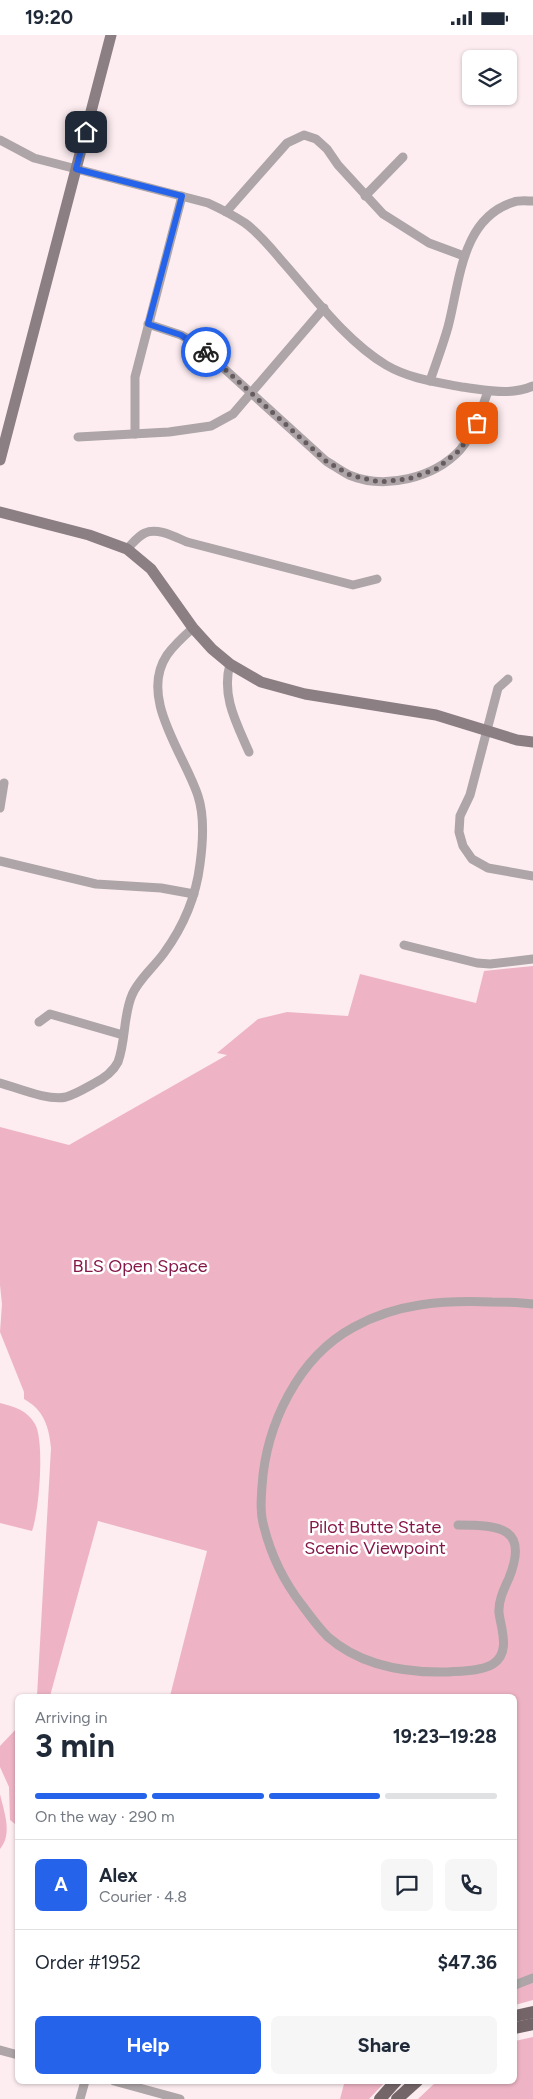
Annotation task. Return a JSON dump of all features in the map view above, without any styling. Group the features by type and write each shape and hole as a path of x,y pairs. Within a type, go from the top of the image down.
{"main road":[{"path":"517,2016 533,2012"},
{"path":"517,2028 533,2024"},
{"path":"380,2099 392,2084"},
{"path":"390,2099 397,2091 395,2084"},
{"path":"397,2099 414,2084"}],"street":[{"path":"0,459 111,35"},
{"path":"226,212 287,143 304,135 316,139 327,149 338,165 383,214 429,243 464,256"},
{"path":"0,140 34,158 208,203 226,212 246,224 366,351 380,361 407,375 430,381 505,393 521,391 533,386"},
{"path":"365,196 404,157"},
{"path":"135,434 134,377 182,196"},
{"path":"430,381 448,327 464,256 473,235 489,215 515,202 533,201"},
{"path":"78,437 202,429 233,414 324,308"},
{"path":"148,324 181,335 197,344 326,461 350,475 379,482 408,479 436,469 460,450 477,423 488,391"},
{"path":"0,512 90,535 127,549 151,569 193,628 212,649 230,664 261,682 277,687 436,715 517,740 533,742"},
{"path":"127,549 144,533 153,531 186,542 353,585 377,579"},
{"path":"0,1083 52,1097 64,1097 75,1094 102,1080 118,1062 128,1008 133,993 174,937 188,913 200,865 203,829 199,797 162,717 158,680 164,660 193,628"},
{"path":"230,664 227,675 231,709 250,753"},
{"path":"508,679 498,688 470,795 460,816 459,832 462,846 472,859 488,868 533,876"},
{"path":"0,808 4,783"},
{"path":"0,861 96,884 161,888 194,894"},
{"path":"404,945 477,963 490,964 533,959"},
{"path":"39,1022 50,1014 124,1035"},
{"path":"458,1525 484,1525 500,1529 508,1533 515,1541 517,1550 515,1562 499,1604 499,1614 504,1632 501,1655 494,1664 481,1668 429,1673 381,1665 357,1655 329,1637 313,1620 297,1598 271,1549 263,1526 261,1502 263,1467 273,1429 288,1395 306,1367 330,1344 353,1327 386,1313 422,1304 458,1301 533,1304"},
{"path":"517,1984 533,1978"},
{"path":"0,2051 15,2054"},
{"path":"80,2099 84,2084"},
{"path":"125,2084 180,2099"}],"green space":[{"name":"Pilot Butte State Scenic Viewpoint","path":"533,966 533,2000 517,2004 517,1694 171,1694 207,1551 98,1521 51,1694 37,1694 51,1448 47,1426 36,1408 24,1399 24,1392 0,1332 2,1304 0,1285 0,1127 69,1145 227,1055 217,1053 258,1019 287,1012 348,1016 360,974 476,1003 484,971"},
{"path":"0,1403 16,1408 28,1415 35,1424 38,1433 40,1477 37,1509 32,1531 0,1523"},
{"path":"15,1730 15,1824 10,1820 9,1787 0,1767 0,1746"},
{"path":"0,1794 7,1830 4,1843 0,1849"},
{"path":"533,2037 533,2099 418,2099 434,2084 517,2084 517,2041"},
{"path":"344,2084 383,2084 369,2099 340,2099"}],"way so far":[{"path":"206,352 326,461 350,475 379,482 408,479 436,469 460,450 477,423"}],"route":[{"path":"86,132 76,169 182,196 148,324 181,335 197,344 206,352"}],"park label":[{"name":"BLS Open Space","path":"140,1266"}]}
